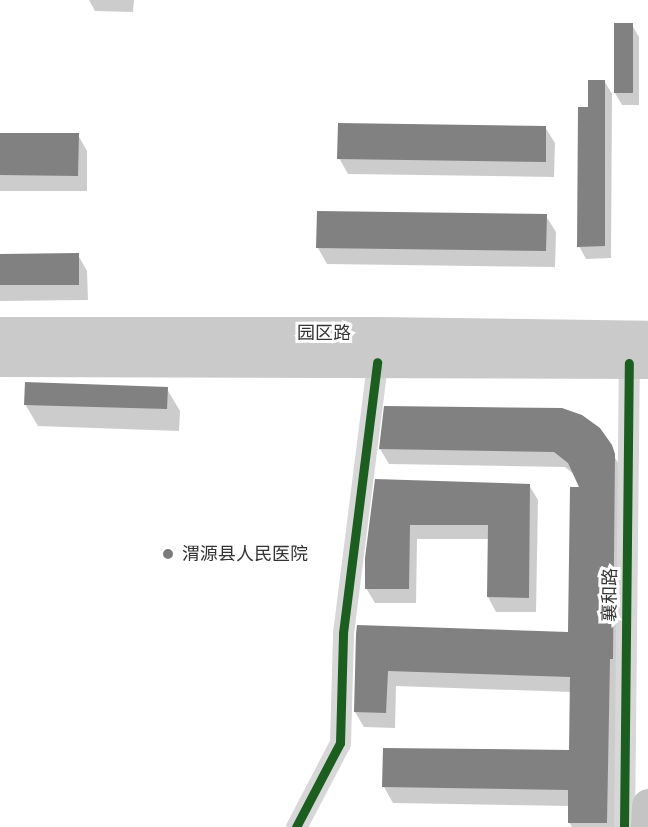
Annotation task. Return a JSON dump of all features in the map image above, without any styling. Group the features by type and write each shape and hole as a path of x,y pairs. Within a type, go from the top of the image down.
{"highway":[{"path":"647,827 648,805"}],"main road":[{"name":"园区路","path":"0,333 377,333 648,337"},
{"name":"园区路","path":"0,361 639,363"}],"street":[{"path":"296,827 340,743 343,633 377,362"},
{"name":"襄和路","path":"624,827 639,363"}],"building":[{"path":"614,23 633,23 633,93 614,93"},
{"path":"588,80 605,80 605,246 577,247 578,107 588,107"},
{"path":"338,123 546,126 546,162 337,159"},
{"path":"0,133 79,133 78,176 0,175"},
{"path":"317,211 547,214 546,251 316,248"},
{"path":"79,253 79,285 0,285 0,254"},
{"path":"25,382 168,387 167,409 24,405"},
{"path":"384,406 562,408 582,415 600,428 612,445 615,454 613,659 610,659 607,823 568,823 568,790 382,787 383,748 569,750 570,677 388,671 386,713 354,712 356,634 357,625 568,632 570,487 579,487 568,463 554,452 379,449"},
{"path":"375,479 530,484 529,598 487,597 488,525 410,525 409,589 365,589 365,558"}],"cycle path":[{"path":"296,827 340,743 343,633 377,362"},
{"path":"624,827 629,363"}],"place":[{"name":"渭源县人民医院","path":"168,554"}]}
